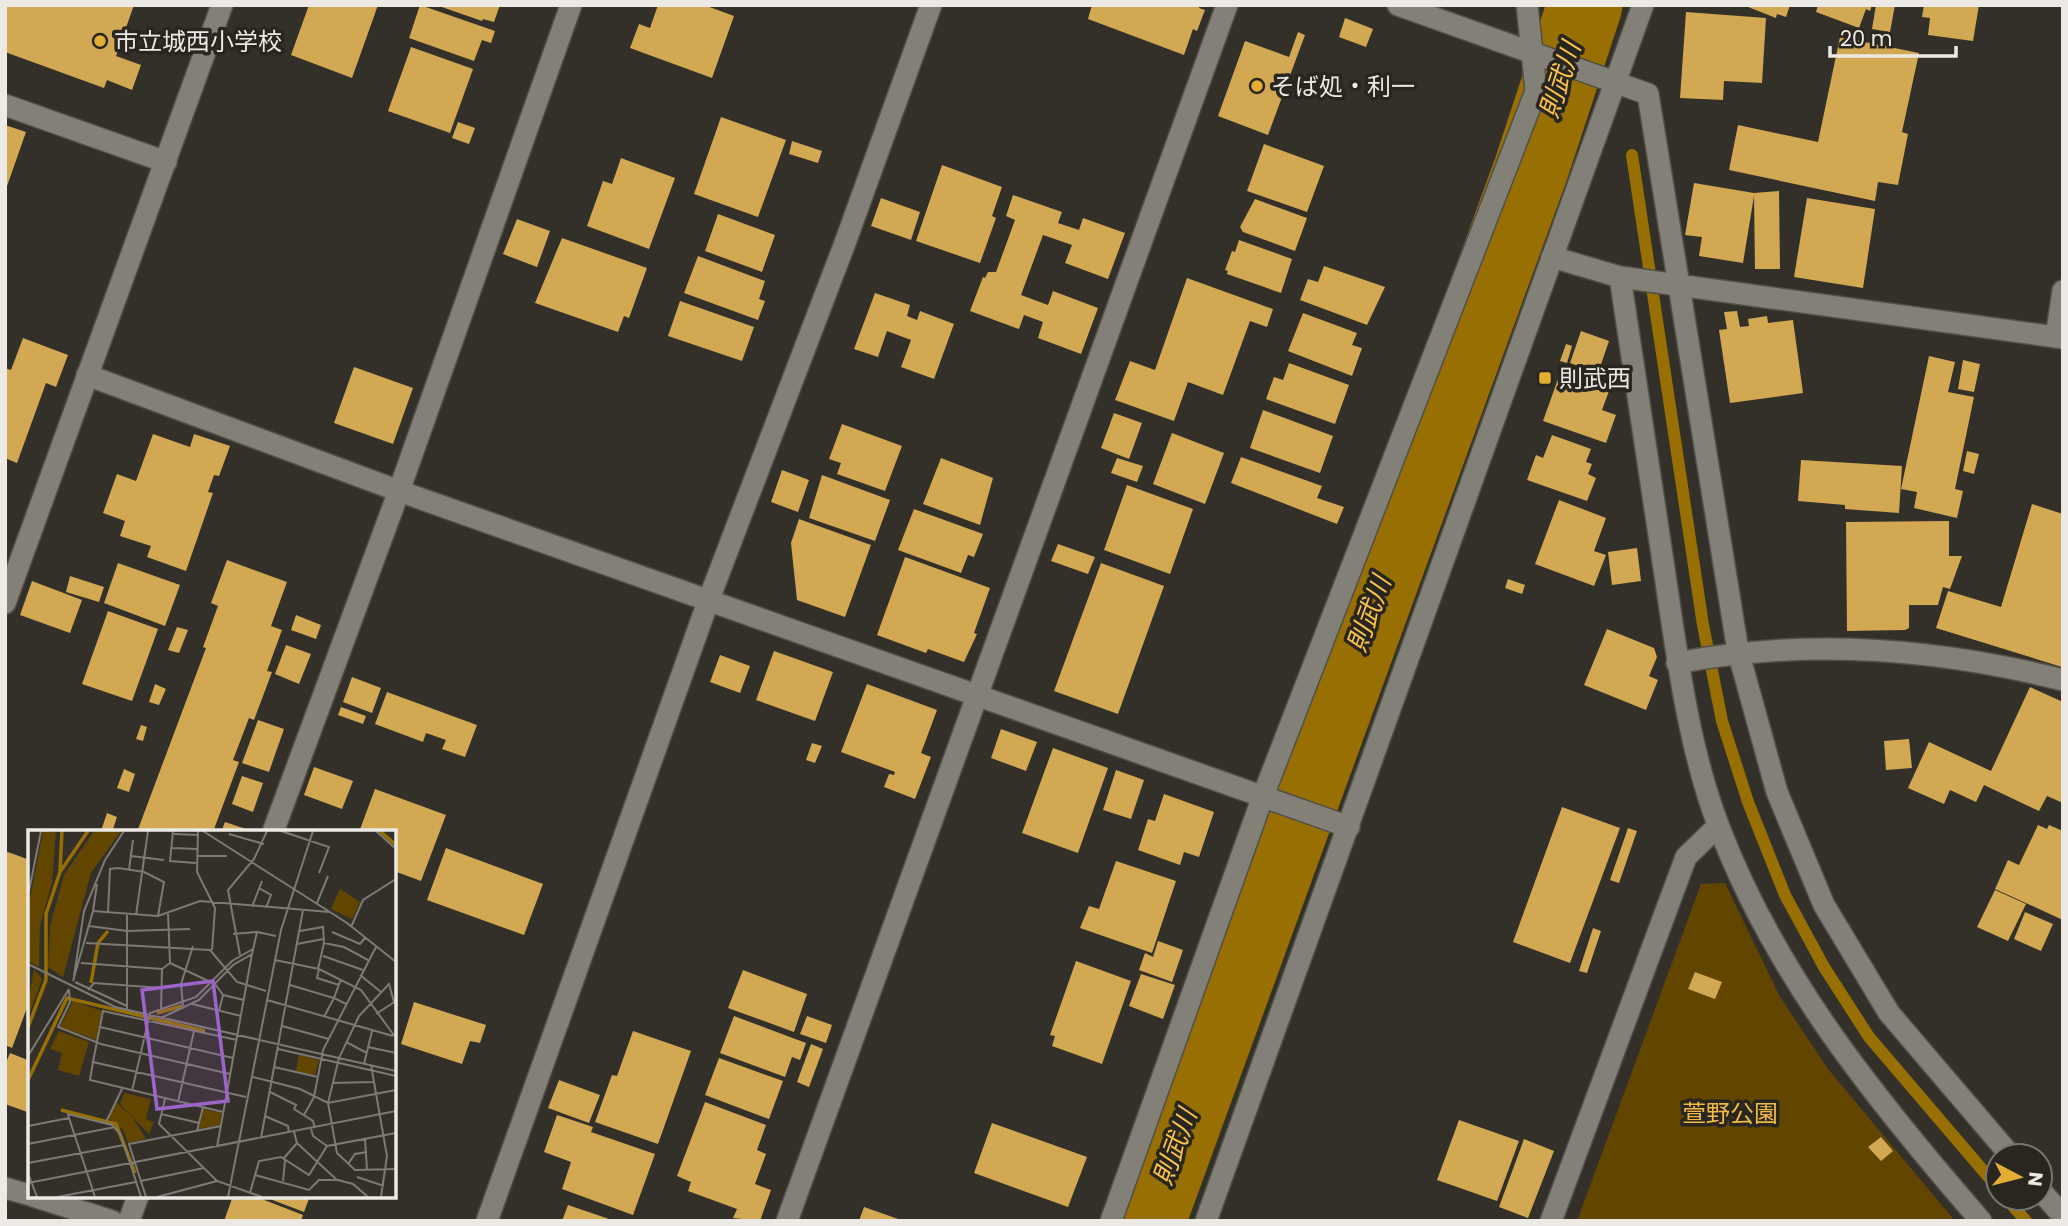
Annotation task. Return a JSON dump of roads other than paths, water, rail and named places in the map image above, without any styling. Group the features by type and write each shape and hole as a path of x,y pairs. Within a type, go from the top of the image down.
{"street":[{"path":"5,603 222,5"},
{"path":"274,830 399,491 571,5"},
{"path":"487,1221 709,599 845,243 931,5"},
{"path":"787,1221 1227,5"},
{"path":"1398,5 1648,94 1670,282 1730,653 1777,792 1824,905 1889,1013 1999,1142"},
{"path":"1111,1221 1272,799 1536,91 1527,5"},
{"path":"1206,1221 1643,5"},
{"path":"5,105 166,162"},
{"path":"1552,257 1628,278 2060,338 2063,291"},
{"path":"1628,278 1684,662 1718,826 1774,948 1796,982 1898,1126 1981,1221"},
{"path":"87,376 399,491 1349,827"},
{"path":"1684,662 1730,653 1834,648 1923,653 2009,666 2063,680"},
{"path":"1551,1221 1686,857 1718,826"},
{"path":"5,1188 28,1195"},
{"path":"37,1198 112,1221"},
{"path":"129,1221 137,1198"}],"waterway":[{"name":"則武川","path":"1148,1221 1531,169 1585,5"},
{"path":"1632,155 1703,625 1722,721 1748,802 1785,895 1824,967 1869,1037 1984,1172"},
{"path":"2018,1212 2026,1221"}],"place":[{"name":"市立城西小学校","path":"100,41"},
{"name":"そば処・利一","path":"1257,86"},
{"name":"則武西","path":"1545,378"}],"park label":[{"name":"萱野公園","path":"1730,1113"}]}
